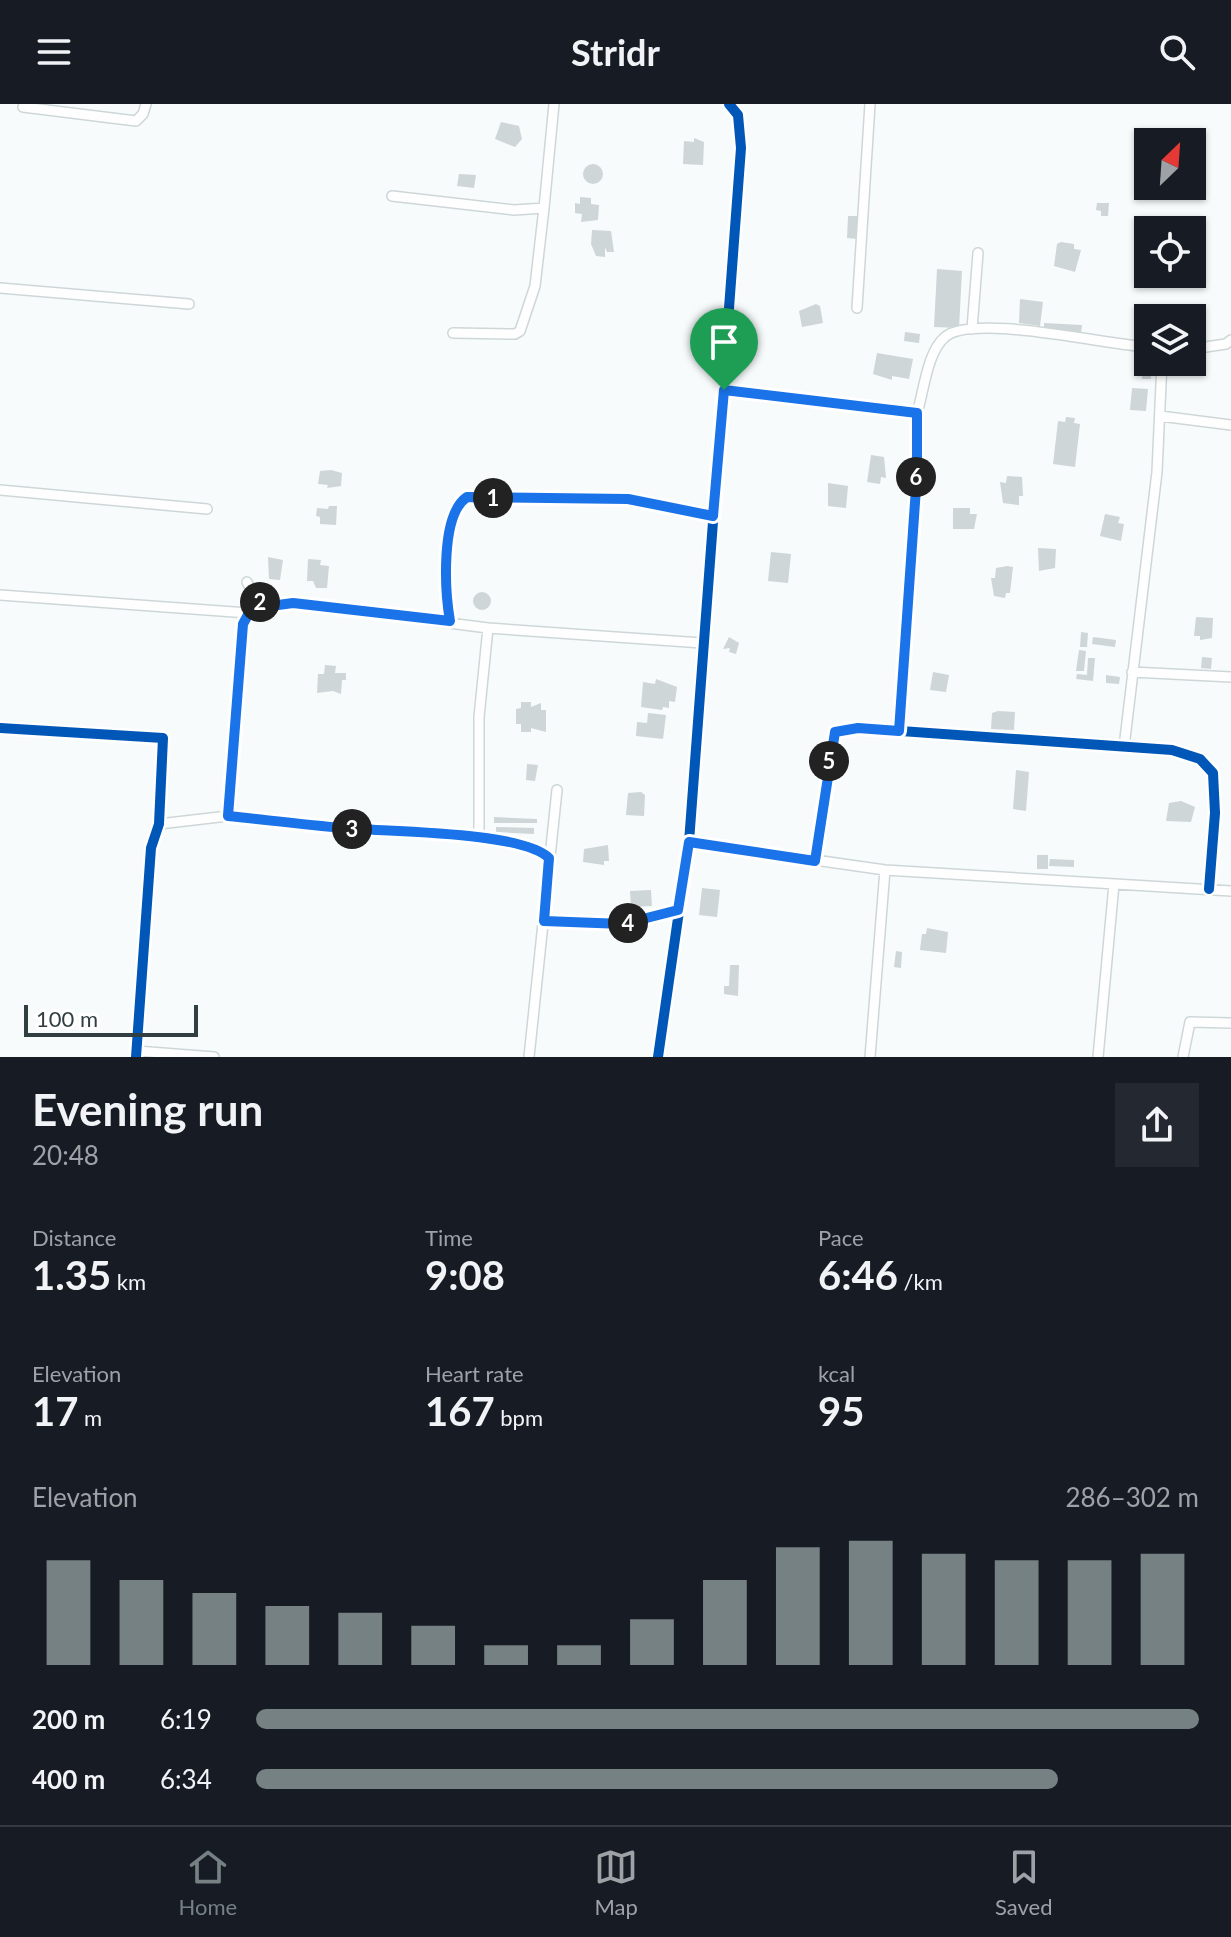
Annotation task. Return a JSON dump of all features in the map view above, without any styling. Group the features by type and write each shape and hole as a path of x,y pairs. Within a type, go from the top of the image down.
{"street":[{"path":"23,107 136,121 143,114 146,104"},
{"path":"453,333 515,334 520,331 535,286 554,104"},
{"path":"658,1057 689,842 702,643 724,390 741,148 738,115 729,104"},
{"path":"857,308 870,104"},
{"path":"392,196 501,209 544,208"},
{"path":"972,329 978,253"},
{"path":"0,288 189,304"},
{"path":"899,731 917,474 917,413 935,349 946,335 972,329 1031,331 1134,346"},
{"path":"1206,347 1226,344 1231,340"},
{"path":"1124,747 1157,472 1161,376"},
{"path":"724,390 917,413"},
{"path":"1160,416 1231,425"},
{"path":"0,490 207,509"},
{"path":"450,621 446,599 451,524 455,509 467,497 628,499 713,516"},
{"path":"247,582 256,600 271,606 293,603 488,628 702,643"},
{"path":"0,595 248,613"},
{"path":"228,816 243,624 256,600"},
{"path":"479,837 479,717 488,628"},
{"path":"1132,672 1231,677"},
{"path":"0,728 163,738 159,824 151,848 136,1054 214,1057"},
{"path":"815,861 835,732 858,728 1172,750 1209,765 1213,773 1215,813 1209,889"},
{"path":"529,1057 557,790"},
{"path":"159,824 169,820 228,816 341,828 479,837 527,847 549,858"},
{"path":"689,842 885,870 1231,891"},
{"path":"870,1057 885,870"},
{"path":"1098,1057 1114,884"},
{"path":"544,921 623,924 678,910"},
{"path":"1183,1057 1190,1022 1231,1023"}],"building":[{"path":"501,122 519,126 522,139 515,147 495,139"},
{"path":"694,138 704,142 703,165 683,164 684,141 694,142"},
{"path":"589,164 597,164 603,174 597,184 589,184 583,178 583,170"},
{"path":"459,174 476,175 474,188 457,186"},
{"path":"580,197 591,198 591,204 599,205 598,220 581,222 582,214 575,213 575,203 580,204"},
{"path":"1097,203 1109,203 1108,216 1101,216 1101,211 1096,210"},
{"path":"848,216 860,216 858,239 847,238"},
{"path":"592,230 611,231 614,252 607,252 605,247 605,257 596,256 591,244"},
{"path":"1057,244 1074,244 1074,249 1081,250 1075,272 1054,266"},
{"path":"937,269 962,271 959,328 934,327"},
{"path":"1020,299 1043,302 1040,326 1019,323"},
{"path":"816,304 820,306 823,323 802,327 799,311"},
{"path":"1044,323 1082,325 1081,333 1044,331"},
{"path":"905,332 920,334 919,343 904,341"},
{"path":"877,353 913,359 909,379 892,376 892,380 873,374"},
{"path":"1132,388 1148,389 1146,411 1130,410"},
{"path":"1066,417 1075,418 1074,423 1080,424 1075,467 1053,464 1058,421 1065,422"},
{"path":"871,455 884,457 886,478 881,477 880,484 867,482"},
{"path":"320,471 342,473 341,486 327,488 328,485 318,484"},
{"path":"1007,476 1022,477 1023,496 1019,496 1019,505 1003,503 1000,482 1006,483"},
{"path":"828,483 848,486 846,508 828,506"},
{"path":"329,506 337,506 336,525 320,524 320,517 316,516 317,508 328,509"},
{"path":"953,508 970,508 970,514 977,514 974,529 953,529"},
{"path":"1105,514 1120,517 1118,523 1124,524 1121,541 1100,536"},
{"path":"1038,548 1056,549 1055,568 1039,571"},
{"path":"771,552 791,554 788,583 768,581"},
{"path":"268,557 283,560 280,580 269,579"},
{"path":"308,559 321,560 320,565 329,566 327,588 316,588 313,581 307,581"},
{"path":"1013,567 1010,593 1006,593 1005,598 994,596 991,578 995,578 996,568"},
{"path":"482,592 491,601 482,610 473,601"},
{"path":"1196,617 1213,618 1212,638 1200,640 1200,636 1194,636"},
{"path":"1081,632 1088,633 1087,647 1080,647"},
{"path":"729,637 739,643 736,654 729,652 730,648 723,649"},
{"path":"1093,637 1116,640 1115,647 1092,644"},
{"path":"1079,650 1086,651 1084,671 1076,671"},
{"path":"1202,657 1212,658 1211,669 1201,668"},
{"path":"1088,658 1095,658 1093,681 1076,679 1077,674 1087,675"},
{"path":"325,665 336,666 335,673 346,673 341,694 333,691 317,693 318,674 324,674"},
{"path":"933,672 949,675 946,692 930,690"},
{"path":"1106,675 1120,677 1119,684 1106,683"},
{"path":"656,679 677,687 675,702 669,701 669,708 641,707 643,682 655,684"},
{"path":"521,702 531,702 531,707 541,703 541,710 546,710 546,732 531,728 531,732 521,732 521,724 516,724 516,709 521,708"},
{"path":"1015,712 1014,730 991,729 992,713"},
{"path":"648,713 666,715 663,739 636,736 637,722 647,723"},
{"path":"527,764 538,765 535,781 526,780"},
{"path":"1016,770 1029,772 1026,811 1013,809"},
{"path":"641,792 645,795 644,816 626,815 628,793"},
{"path":"1181,801 1195,807 1191,822 1166,821 1169,803"},
{"path":"494,817 537,819 537,823 494,823"},
{"path":"496,827 534,828 534,834 496,832"},
{"path":"608,845 609,861 604,861 604,865 583,862 584,849"},
{"path":"1037,855 1048,855 1048,869 1037,869"},
{"path":"1050,859 1074,860 1074,867 1049,866"},
{"path":"702,888 720,890 717,917 699,915"},
{"path":"651,890 652,906 631,907 630,891"},
{"path":"927,928 948,932 946,953 920,950 922,934 926,934"},
{"path":"896,951 902,952 901,968 894,967"},
{"path":"730,965 739,965 738,996 724,994 724,986 729,986"}],"cycle path":[{"path":"658,1057 689,842 741,148 738,115 729,104"},
{"path":"0,728 163,738 159,824 151,848 136,1057"},
{"path":"815,861 833,738 840,729 1172,750 1200,759 1213,773 1215,813 1209,889"}],"route":[{"path":"724,390 917,413 917,474 899,731 858,728 835,732 830,748 815,861 689,842 678,910 623,924 544,921 550,880 549,858 527,847 479,837 434,836 228,816 243,624 256,600 271,606 293,603 450,621 446,599 451,524 459,502 467,497 628,499 713,516 724,390"}]}
